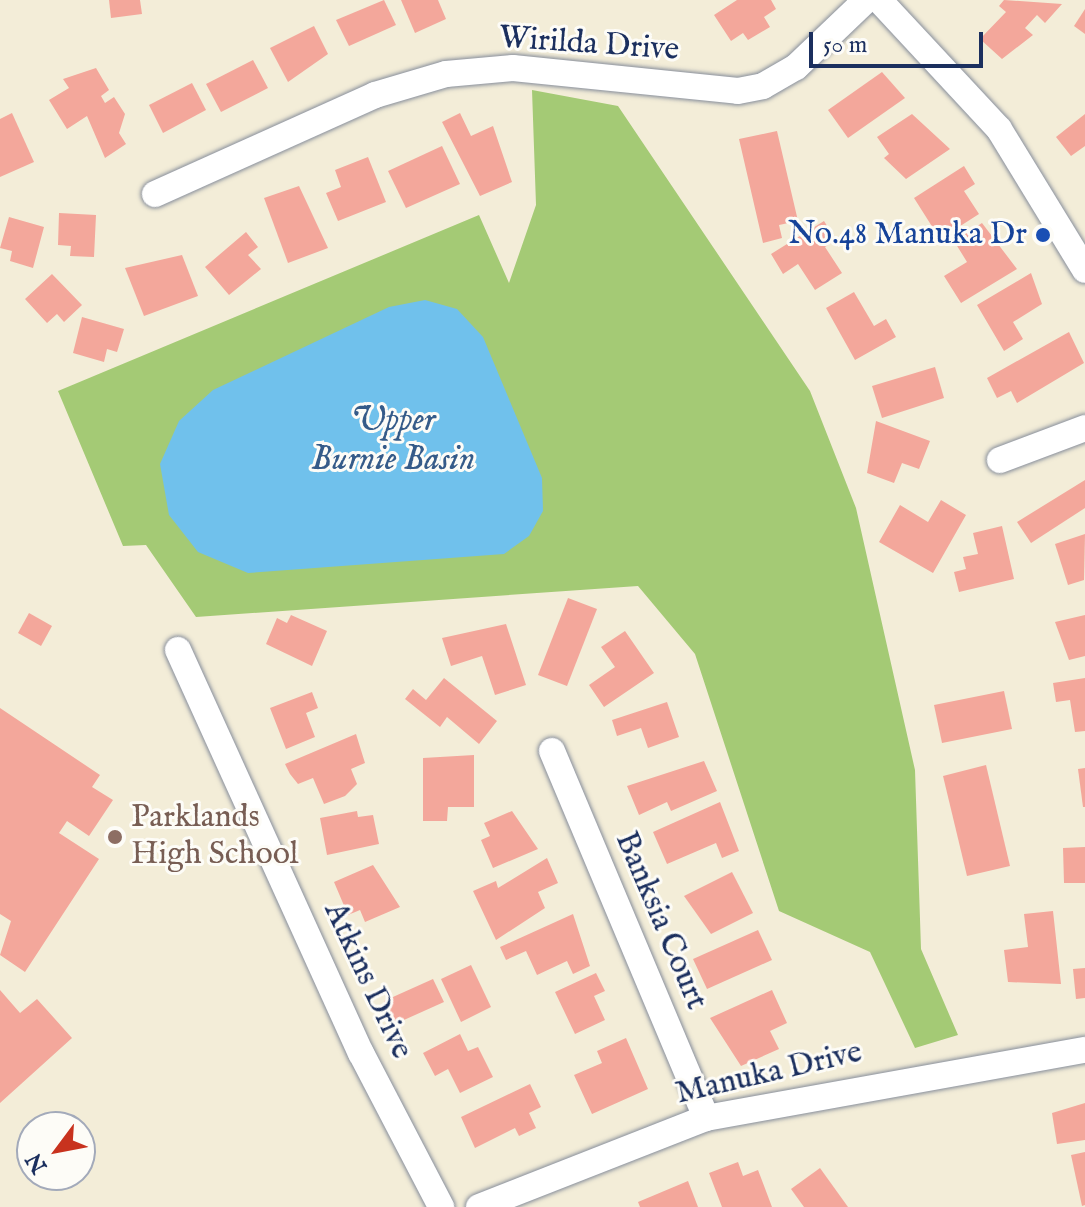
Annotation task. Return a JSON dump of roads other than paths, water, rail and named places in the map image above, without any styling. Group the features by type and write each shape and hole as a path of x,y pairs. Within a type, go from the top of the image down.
{"street":[{"name":"Wirilda Drive","path":"155,194 375,95 446,74 513,68 738,91 763,86 796,67 866,0"},
{"path":"879,0 999,129 1085,270"},
{"path":"1000,460 1085,428"},
{"name":"Atkins Drive","path":"178,650 361,1053 441,1207"},
{"name":"Banksia Court","path":"552,751 706,1118"},
{"name":"Manuka Drive","path":"479,1207 706,1118 1085,1050"}],"water":[{"name":"Upper Burnie Basin","path":"425,300 457,309 483,337 542,478 543,511 529,536 504,554 248,573 198,552 169,515 160,464 179,421 213,390 389,307"}],"place":[{"name":"No.48 Manuka Dr","path":"1043,235"},
{"name":"Parklands High School","path":"115,837"}]}
